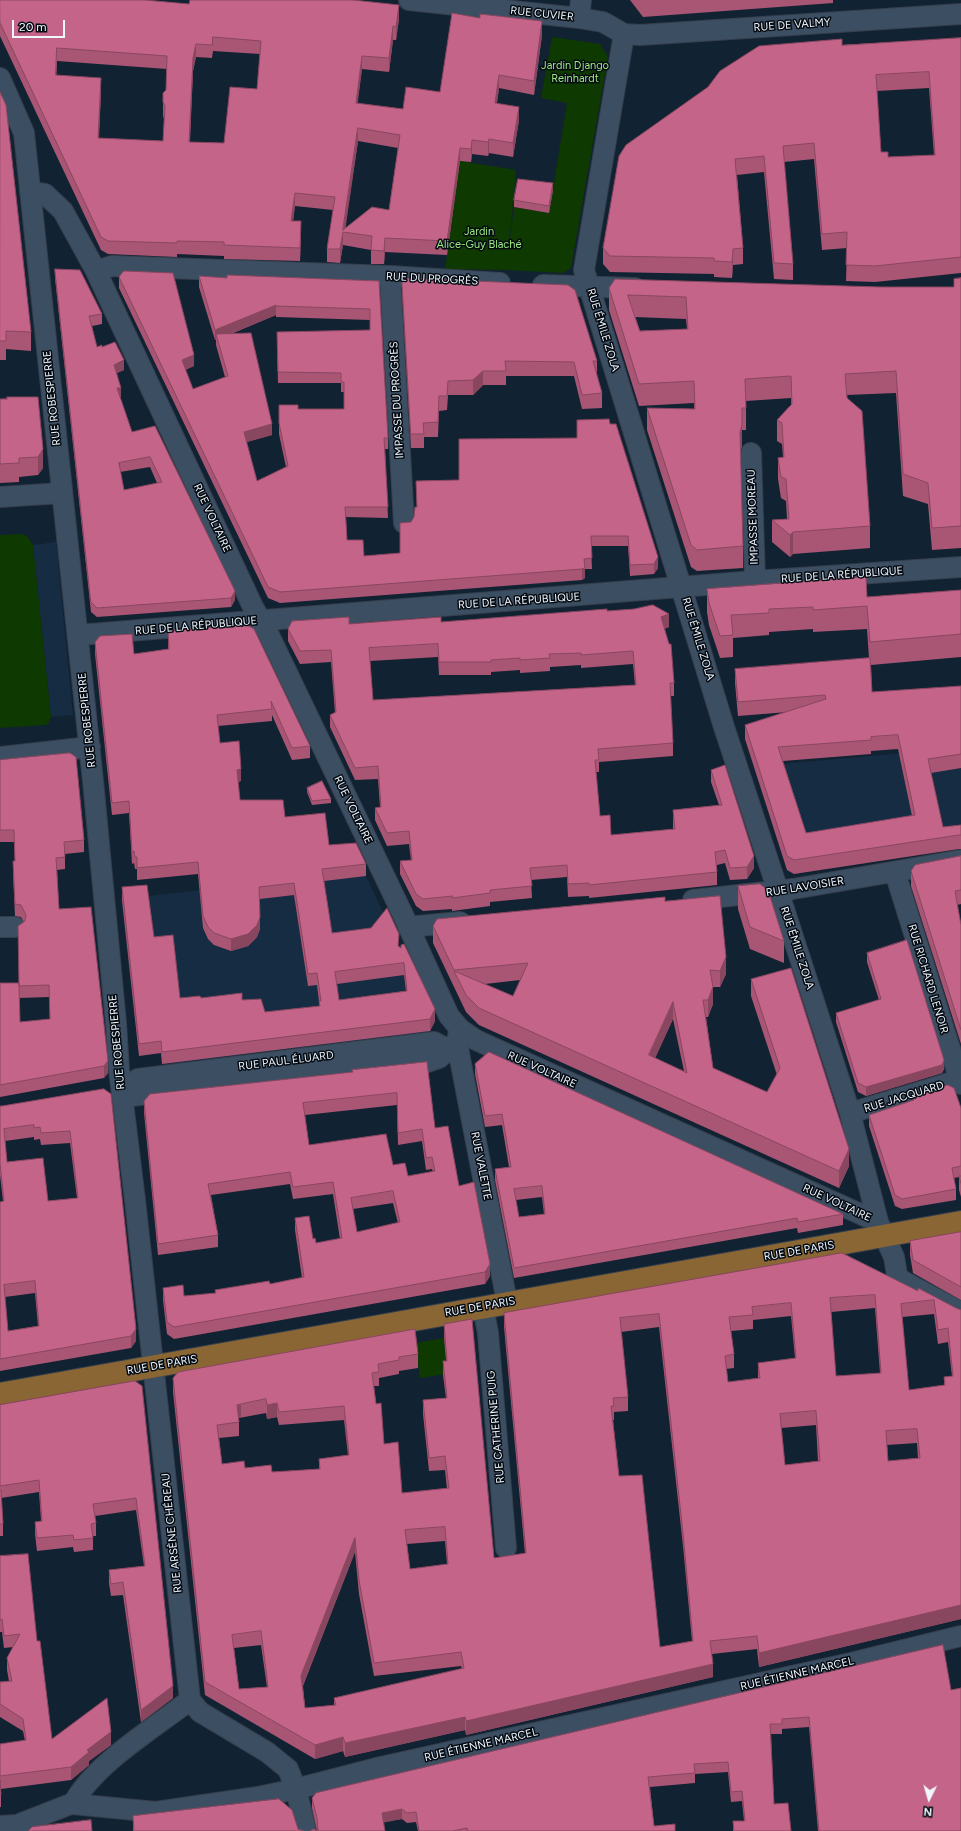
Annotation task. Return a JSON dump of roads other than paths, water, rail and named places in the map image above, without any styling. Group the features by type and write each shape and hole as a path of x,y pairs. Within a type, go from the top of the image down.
{"main road":[{"name":"RUE DE PARIS","path":"0,1394 483,1307 882,1229 961,1222"}],"street":[{"name":"RUE CUVIER","path":"409,0 580,9 624,34"},
{"name":"RUE DE VALMY","path":"624,34 640,35 961,14"},
{"name":"RUE ÉMILE ZOLA","path":"624,34 584,270 724,727 850,1113 882,1229 894,1257 897,1275 901,1280 961,1312"},
{"name":"RUE ROBESPIERRE","path":"0,78 24,133 90,747 153,1366"},
{"name":"RUE VOLTAIRE","path":"30,192 45,194 63,211 96,271 261,621 408,927 449,1016 455,1040 476,1040 882,1229"},
{"name":"RUE DU PROGRÈS","path":"96,271 112,266 390,276 523,284 650,289"},
{"name":"IMPASSE DU PROGRÈS","path":"390,276 404,523"},
{"name":"IMPASSE MOREAU","path":"751,453 755,581"},
{"path":"0,497 62,493"},
{"name":"RUE DE LA RÉPUBLIQUE","path":"78,635 755,581 961,567"},
{"path":"0,757 90,747"},
{"name":"RUE LAVOISIER","path":"675,902 778,891 898,872 961,860"},
{"name":"RUE RICHARD LENOIR","path":"898,872 898,882 960,1082"},
{"path":"408,927 478,920"},
{"name":"RUE PAUL ÉLUARD","path":"101,1091 125,1093 427,1062 439,1058 455,1040"},
{"name":"RUE VALETTE","path":"455,1040 507,1302"},
{"name":"RUE JACQUARD","path":"850,1113 960,1082"},
{"name":"RUE CATHERINE PUIG","path":"483,1307 487,1325 506,1548"},
{"name":"RUE ARSÈNE CHÉREAU","path":"153,1366 190,1700"},
{"name":"RUE ÉTIENNE MARCEL","path":"12,1827 74,1804 156,1812 258,1797 321,1783 381,1767 836,1666 961,1636"},
{"path":"74,1804 80,1792 109,1762 190,1700 200,1712 266,1752 288,1769 296,1789 306,1831"}],"park label":[{"name":"Jardin Django Reinhardt","path":"575,72"},
{"name":"Jardin Alice-Guy Blaché","path":"479,238"}]}
